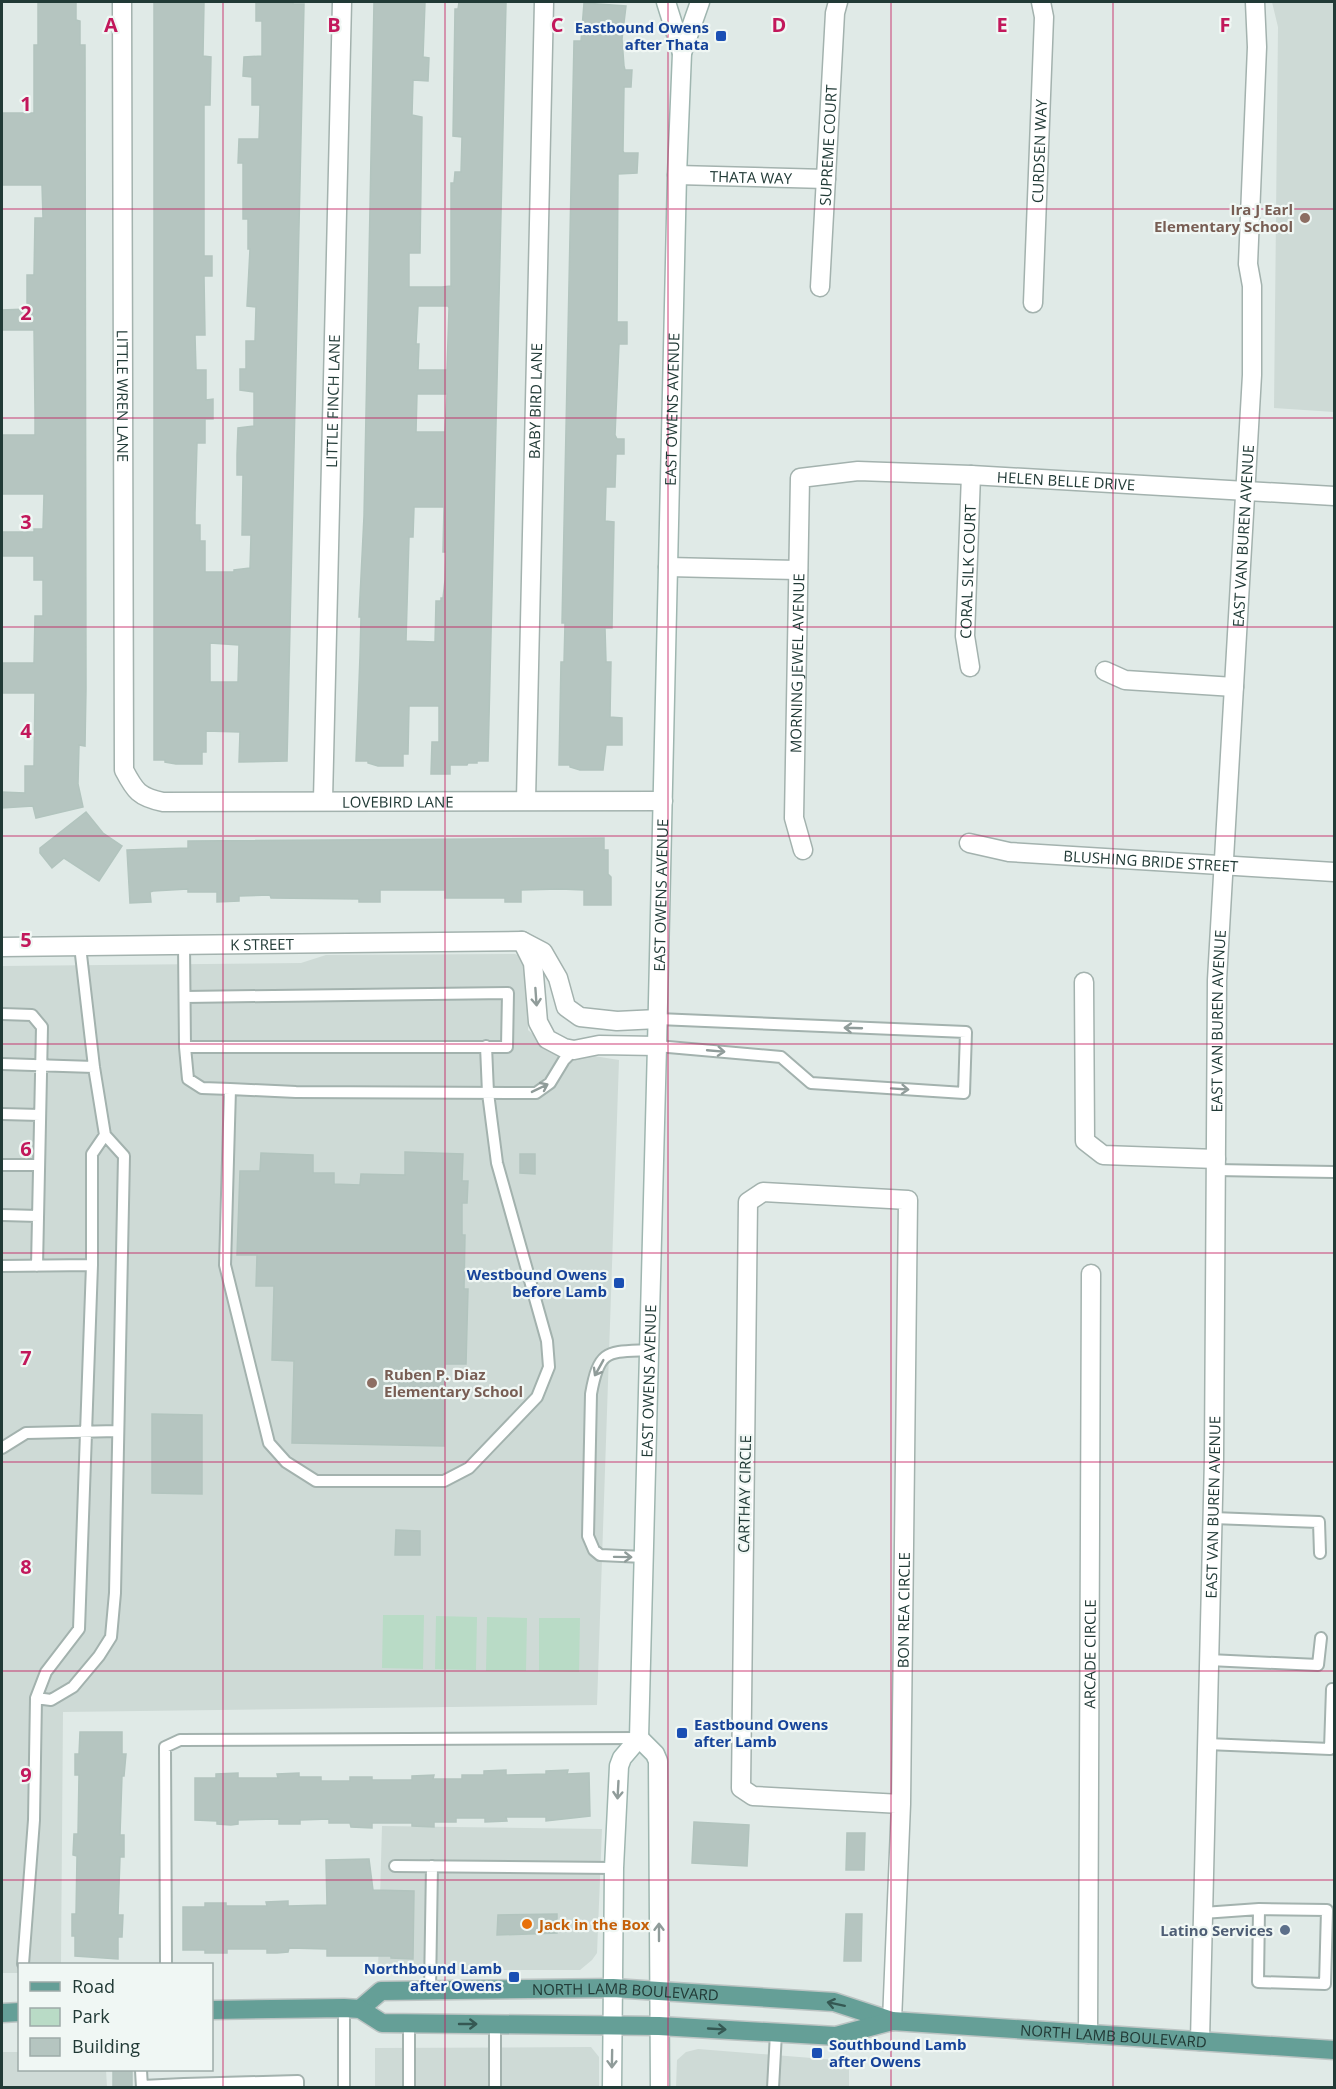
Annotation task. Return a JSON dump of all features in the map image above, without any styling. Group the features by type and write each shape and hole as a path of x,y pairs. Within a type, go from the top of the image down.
{"main road":[{"name":"NORTH LAMB BOULEVARD","path":"352,2009 381,1991 613,1988 834,2002 892,2020 1335,2050"},
{"name":"NORTH LAMB BOULEVARD","path":"213,2010 352,2009 382,2023 659,2026 836,2036 892,2020"},
{"path":"2,2013 18,2012"}],"street":[{"name":"LITTLE WREN LANE","path":"122,2 124,770 135,790"},
{"name":"LITTLE FINCH LANE","path":"323,801 342,2"},
{"name":"BABY BIRD LANE","path":"526,800 544,2"},
{"name":"EAST OWENS AVENUE","path":"666,2 682,53"},
{"name":"EAST OWENS AVENUE","path":"639,1738 677,175 682,53 700,2"},
{"name":"SUPREME COURT","path":"820,287 835,13 838,2"},
{"name":"CURDSEN WAY","path":"1033,303 1044,17 1041,2"},
{"name":"EAST VAN BUREN AVENUE","path":"1200,2042 1213,1518 1217,980 1252,375 1252,286 1248,264 1257,47 1256,3"},
{"name":"THATA WAY","path":"677,175 826,179"},
{"name":"HELEN BELLE DRIVE","path":"800,478 858,471 971,475 1335,496"},
{"name":"CORAL SILK COURT","path":"970,667 965,636 971,475"},
{"name":"MORNING JEWEL AVENUE","path":"800,478 794,818 803,850"},
{"path":"668,567 798,570"},
{"path":"1105,671 1125,681 1234,687"},
{"name":"LOVEBIRD LANE","path":"135,790 148,799 163,802 663,801"},
{"name":"BLUSHING BRIDE STREET","path":"969,843 1009,852 1335,872"},
{"path":"522,941 543,952 558,978 566,1007 580,1017 617,1021 658,1019"},
{"path":"522,941 533,963 538,1022 547,1039 564,1048 574,1050 599,1045 657,1046"},
{"name":"K STREET","path":"2,947 522,941"},
{"path":"1084,982 1085,1141 1103,1155 1216,1165"},
{"name":"CARTHAY CIRCLE","path":"901,1804 753,1796 741,1788 748,1202 763,1192 908,1200"},
{"name":"BON REA CIRCLE","path":"892,2020 901,1804 908,1200"},
{"name":"ARCADE CIRCLE","path":"1088,2034 1091,1274"},
{"path":"612,2088 614,1868 619,1766 622,1758 639,1738 655,1754 658,1761 660,2088"}],"lane":[{"path":"184,945 185,1047 188,1079 202,1088 296,1092 536,1093 550,1083 564,1059 574,1050"},
{"path":"36,1698 51,1700 73,1687 99,1656 111,1637 115,1593 124,1156 105,1135 94,1067 80,946"},
{"path":"184,997 508,993 507,1047 185,1047"},
{"path":"2,1014 32,1015 42,1027 37,1266"},
{"path":"657,1046 781,1057 811,1083 963,1093 966,1032 658,1019"},
{"path":"230,1089 225,1265 269,1443 286,1462 316,1481 444,1480 469,1468 537,1397 549,1367 547,1341 497,1163 488,1093 486,1046"},
{"path":"2,1064 94,1067"},
{"path":"2,1114 40,1115"},
{"path":"23,1963 34,1820 36,1698 46,1672 80,1629 92,1265 92,1154 105,1135"},
{"path":"2,1164 39,1165"},
{"path":"1216,1165 1335,1172"},
{"path":"2,1215 38,1216"},
{"path":"2,1266 92,1265"},
{"path":"644,1557 600,1555 590,1543 588,1524 591,1394 595,1373 612,1352 649,1350"},
{"path":"2,1448 26,1433 118,1431"},
{"path":"1213,1518 1320,1522 1320,1553"},
{"path":"1209,1659 1318,1665 1321,1638"},
{"path":"1207,1744 1330,1749 1332,1689"},
{"path":"166,1963 165,1748 169,1744 180,1740 639,1738"},
{"path":"395,1866 614,1868"},
{"path":"430,1990 432,1866"},
{"path":"1203,1912 1259,1910 1328,1910 1325,1984 1258,1982 1259,1910"},
{"path":"344,2088 352,2009"},
{"path":"409,2023 409,2088"},
{"path":"495,2024 495,2088"},
{"path":"773,2088 776,2033"},
{"path":"141,2071 142,2087 298,2081 298,2088"}],"shaded area":[{"name":"Ira J Earl Elementary School","path":"1272,2 1334,2 1334,412 1274,408 1278,27"},
{"name":"Ruben P. Diaz Elementary School","path":"515,954 529,959 528,1030 550,1049 619,1060 597,1705 63,1712 61,1963 18,1963 18,1973 2,1973 2,966 301,963 326,955"},
{"path":"382,1826 602,1829 597,1953 580,1970 378,1970"},
{"path":"591,2047 599,2057 599,2087 375,2088 375,2048"},
{"path":"698,2049 849,2061 849,2087 676,2088 677,2060 686,2052"},
{"path":"2,2052 18,2052 18,2071 106,2071 107,2087 2,2087"}],"green space":[{"path":"383,1615 424,1615 423,1669 382,1668"},
{"path":"436,1616 477,1617 476,1670 435,1669"},
{"path":"487,1617 527,1618 526,1671 486,1671"},
{"path":"539,1618 580,1618 579,1672 539,1671"}],"building":[{"path":"38,2 76,2 76,20 80,21 80,45 85,45 86,689 85,746 79,745 78,784 83,807 36,818 33,806 2,808 2,792 25,793 25,766 34,766 35,693 2,693 2,663 34,663 35,616 43,616 43,580 34,580 34,556 2,556 2,532 34,532 34,529 43,529 44,494 2,494 2,435 35,435 35,412 34,330 2,330 2,310 27,309 27,275 34,275 35,218 43,218 42,185 2,185 2,113 34,113 34,45 38,45"},
{"path":"154,2 204,2 203,56 211,57 210,105 204,105 204,256 212,256 212,276 204,276 205,335 195,335 196,370 206,370 206,400 213,399 213,419 205,419 205,443 197,443 195,525 200,525 200,541 205,541 205,572 234,572 234,570 250,568 251,535 242,535 243,475 237,475 237,455 238,428 254,426 254,392 240,390 240,369 246,369 246,341 255,341 256,307 247,306 250,249 248,249 248,219 243,219 243,163 238,163 239,139 259,139 260,105 252,105 252,77 243,76 244,57 262,56 262,21 256,21 256,2 304,4 287,761 239,762 240,732 206,731 206,752 202,752 202,764 176,764 165,762 165,760 154,760","holes":["210,643 239,645 238,682 210,682"]},
{"path":"374,2 425,2 423,57 429,58 428,81 413,80 412,115 422,117 420,253 409,253 409,287 451,286 451,183 454,183 455,172 461,172 462,137 453,136 455,9 458,9 459,2 506,3 488,761 450,765 450,774 431,774 432,742 439,742 439,706 409,706 408,754 403,754 403,766 378,766 368,761 356,761 364,516","holes":["418,306 448,306 449,308 447,370 418,370 419,344 416,344","417,394 447,394 445,432 416,432","414,507 444,507 445,580 443,598 441,601 436,601 435,642 406,641 409,537 413,537"]},
{"path":"584,3 626,6 622,39 624,66 625,70 632,70 631,87 624,87 623,151 624,153 638,153 637,173 618,174 617,322 627,322 627,344 619,344 615,435 617,439 624,439 624,454 616,454 615,487 606,487 605,521 614,522 612,628 605,628 606,662 611,662 610,717 622,718 622,745 606,745 603,770 580,770 570,765 559,765 561,662 564,662 565,623 562,623 574,41 581,41"},
{"path":"86,812 103,833 122,846 99,881 64,858 52,868 40,853 40,848"},
{"path":"604,838 604,850 608,850 608,874 611,877 611,905 584,905 584,890 560,889 521,890 521,902 505,902 505,898 445,898 445,890 380,890 380,902 359,902 359,899 271,898 270,895 239,896 239,901 217,902 217,892 188,892 188,889 153,891 150,892 151,902 130,903 127,850 188,848 188,841"},
{"path":"405,1152 463,1154 462,1181 468,1181 467,1203 462,1203 462,1235 465,1235 464,1289 468,1289 466,1364 445,1364 444,1446 292,1443 294,1361 272,1360 274,1286 256,1286 257,1255 237,1255 240,1171 260,1171 261,1153 313,1155 313,1173 334,1173 334,1184 360,1185 361,1174 405,1175"},
{"path":"520,1154 535,1154 535,1174 520,1173"},
{"path":"152,1414 202,1415 202,1494 152,1493"},
{"path":"396,1530 420,1531 420,1555 395,1555"},
{"path":"80,1732 122,1732 122,1754 126,1754 124,1776 122,1776 120,1835 124,1835 124,1857 120,1857 118,1915 123,1915 122,1937 118,1937 118,1959 75,1956 72,1914 76,1914 77,1856 73,1855 74,1834 78,1834 79,1775 75,1775 75,1754 79,1754"},
{"path":"506,1770 506,1775 546,1774 546,1771 568,1770 567,1774 589,1773 590,1816 546,1821 546,1817 506,1817 507,1821 485,1822 485,1818 456,1818 456,1822 434,1822 434,1827 412,1826 412,1823 372,1823 372,1828 351,1827 350,1823 329,1823 329,1819 300,1820 300,1824 279,1824 279,1819 238,1820 238,1824 231,1825 217,1824 217,1821 195,1820 195,1778 216,1778 216,1774 238,1773 238,1778 278,1778 277,1774 299,1773 299,1777 321,1777 321,1781 350,1781 350,1777 372,1777 372,1780 412,1780 412,1776 434,1775 433,1779 462,1779 462,1775 484,1775 484,1771"},
{"path":"694,1822 749,1825 747,1866 692,1863"},
{"path":"847,1833 865,1833 864,1870 846,1870"},
{"path":"369,1859 373,1890 414,1891 413,1959 391,1958 391,1956 327,1956 327,1949 289,1948 288,1952 277,1953 267,1953 267,1949 227,1949 227,1953 183,1950 183,1907 205,1907 205,1903 226,1903 226,1906 267,1906 266,1902 288,1901 288,1906 327,1905 326,1860"},
{"name":"Jack in the Box","path":"557,1914 557,1933 497,1935 498,1915"},
{"path":"846,1914 862,1914 861,1961 844,1961"},
{"path":"113,2071 132,2071 132,2088 113,2088"}],"place":[{"name":"Eastbound Owens after Thata","path":"721,36"},
{"name":"Ira J Earl Elementary School","path":"1305,218"},
{"name":"Westbound Owens before Lamb","path":"619,1283"},
{"name":"Ruben P. Diaz Elementary School","path":"372,1383"},
{"name":"Eastbound Owens after Lamb","path":"682,1733"},
{"name":"Jack in the Box","path":"527,1924"},
{"name":"Latino Services","path":"1285,1930"},
{"name":"Northbound Lamb after Owens","path":"514,1977"},
{"name":"Southbound Lamb after Owens","path":"817,2053"}]}
